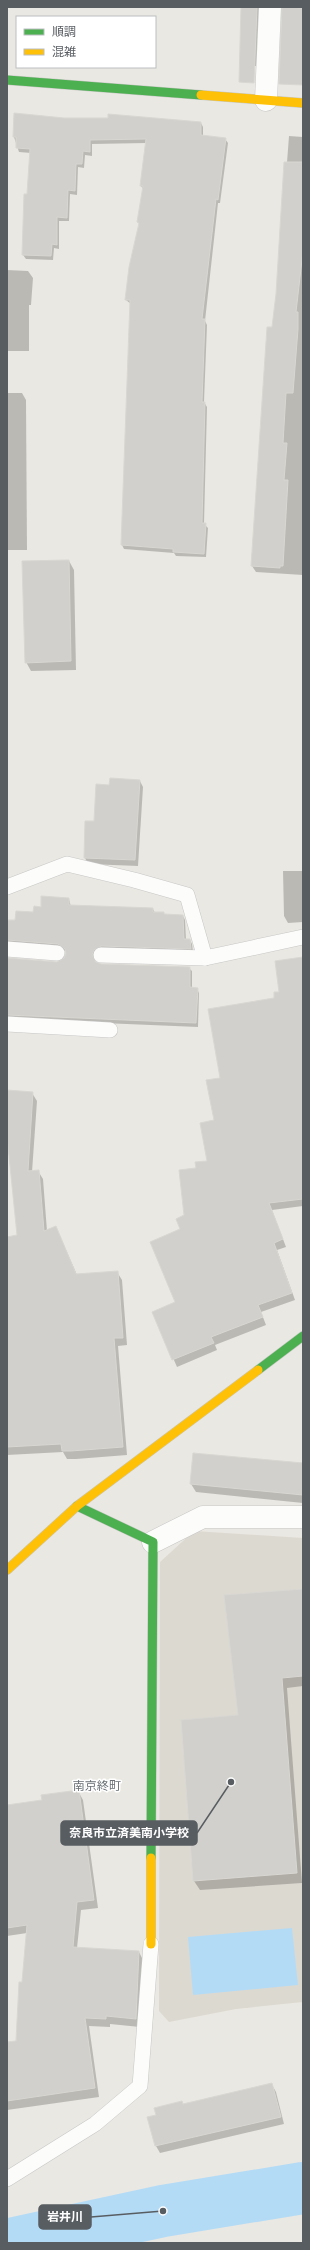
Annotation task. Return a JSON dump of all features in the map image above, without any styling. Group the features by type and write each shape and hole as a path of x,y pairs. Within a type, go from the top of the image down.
{"street":[{"path":"266,100 270,7"},
{"path":"7,80 303,103"},
{"path":"7,1570 77,1506 303,1336"},
{"path":"77,1506 154,1542"},
{"path":"154,1542 203,1517 303,1517"},
{"path":"151,1944 154,1542"}],"lane":[{"path":"7,887 67,864 134,880 187,895 205,958"},
{"path":"100,955 205,958 303,937"},
{"path":"7,949 57,953"},
{"path":"7,1024 110,1030"},
{"path":"7,2179 95,2124 140,2086 151,1944"}],"shaded area":[{"path":"194,1531 303,1538 303,2002 236,2009 169,2022 159,2011 160,1562"}],"water":[{"path":"292,1928 298,1985 193,1995 188,1937"}],"building":[{"path":"241,7 257,7 254,83 239,82"},
{"path":"282,7 303,8 303,85 279,84"},
{"path":"14,113 64,118 108,118 108,114 201,122 201,135 226,138 218,200 216,199 202,319 205,319 202,402 205,402 202,523 206,523 204,554 173,552 173,549 121,545 130,300 125,300 129,267 139,223 137,222 143,186 140,186 146,139 90,140 90,152 83,151 82,164 76,164 75,191 68,190 67,218 57,217 57,245 52,244 51,256 22,255 24,194 27,194 30,149 16,148 16,137 13,137"},
{"path":"284,162 303,162 303,251 296,312 298,312 298,329 293,393 286,393 283,443 287,443 284,480 288,480 283,566 280,566 280,568 251,566 267,327 272,327 276,294"},
{"path":"69,560 71,661 25,663 22,561"},
{"path":"110,778 140,780 135,860 84,858 85,821 94,821 96,784 109,785"},
{"path":"41,896 69,898 69,905 153,908 153,912 183,915 184,939 190,939 191,949 101,946 94,950 92,955 96,962 101,964 190,967 190,987 198,988 196,1023 7,1015 7,958 57,962 64,958 66,954 65,949 58,944 7,940 7,920 15,920 16,911 33,912 34,906 41,907"},
{"path":"303,957 303,1199 269,1203 283,1239 274,1243 292,1293 258,1305 263,1317 211,1337 214,1343 172,1360 152,1312 175,1302 150,1242 180,1229 176,1219 184,1215 179,1170 196,1168 195,1162 207,1161 200,1123 214,1120 206,1080 220,1078 208,1009 274,998 274,992 279,992 275,961"},
{"path":"7,1090 33,1092 28,1171 39,1170 44,1231 56,1226 76,1274 118,1271 123,1338 114,1338 123,1447 62,1451 61,1444 7,1447 7,1237 17,1235 7,1136"},
{"path":"193,1453 303,1463 303,1495 190,1484"},
{"path":"303,1589 303,1676 282,1678 297,1873 193,1881 181,1720 238,1715 224,1595"},
{"path":"79,1790 94,1900 77,1902 73,1947 139,1951 136,2019 106,2016 106,2019 85,2018 95,2088 7,2101 7,2042 16,2041 19,1982 22,1982 27,1925 7,1928 7,1805 42,1800 41,1795"},
{"path":"272,2083 281,2117 155,2146 147,2117 156,2115 154,2108 182,2101 183,2104"}],"waterway":[{"path":"15,2243 163,2211 303,2188"}],"traffic: fast":[{"path":"7,80 201,95"},
{"path":"258,1370 303,1336"},
{"path":"77,1506 153,1542 151,1858"}],"traffic: slow":[{"path":"201,95 303,103"},
{"path":"7,1570 77,1506 258,1370"},
{"path":"151,1858 151,1944"}],"place":[{"name":"奈良市立済美南小学校","path":"231,1782"},
{"name":"岩井川","path":"163,2211"}],"district":[{"name":"南京終町","path":"97,1786"}]}
